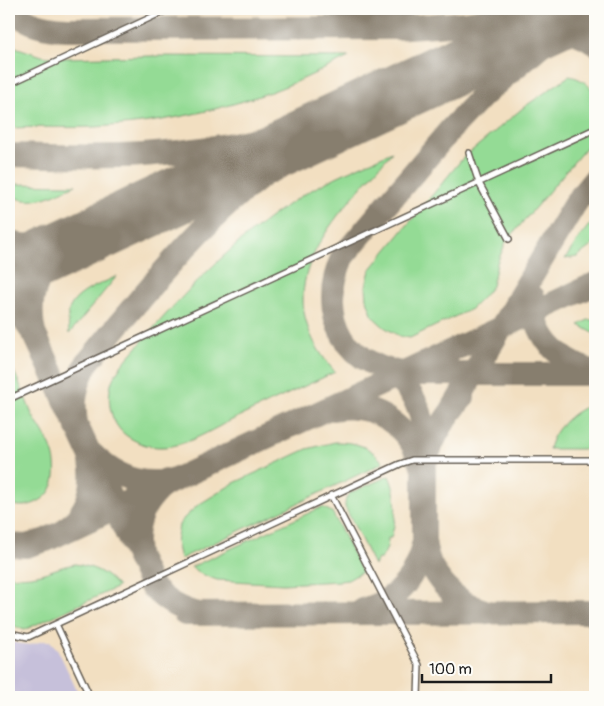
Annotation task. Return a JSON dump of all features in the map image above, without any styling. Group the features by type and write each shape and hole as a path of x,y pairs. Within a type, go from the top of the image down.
{"lane":[{"path":"9,84 169,9"},
{"path":"9,399 595,129"},
{"path":"468,153 479,183 509,239"},
{"path":"9,633 15,636 28,636 56,624 331,495 412,460 595,460"},
{"path":"331,495 419,665 418,697"},
{"path":"56,624 90,697"}],"shaded area":[{"path":"42,641 50,641 58,650 80,697 9,697 9,642 30,645"}],"green space":[{"path":"9,43 42,56 60,58 151,56 349,57 306,78 271,92 202,112 131,124 14,128 9,126"},
{"path":"569,76 584,82 595,93 595,137 506,242 497,263 492,286 471,309 410,338 399,336 384,327 373,317 367,300 366,286 370,270 463,158 524,107"},
{"path":"392,152 348,202 329,228 314,254 305,282 304,310 313,340 335,372 187,442 173,446 159,447 139,443 121,431 111,411 109,396 112,381 127,359 180,299 238,243 281,210 324,183"},
{"path":"9,184 76,185 51,196 26,200 9,194"},
{"path":"595,218 595,243 577,257 565,259 581,235"},
{"path":"117,276 69,334 68,313 72,304 83,293"},
{"path":"588,320 595,320 595,334 579,325"},
{"path":"9,362 31,412 46,437 55,460 54,480 49,492 39,501 24,506 9,504"},
{"path":"595,403 595,449 549,449 555,434 566,420 580,410"},
{"path":"335,442 362,446 378,457 383,463 180,559 176,542 179,525 198,505 234,483 307,449"},
{"path":"389,476 394,491 396,507 394,523 391,538 388,538 385,551 381,559 378,559 374,565 345,507 345,503 350,493"},
{"path":"322,507 332,512 362,572 348,580 283,584 217,580 201,574 191,567"},
{"path":"75,564 99,571 118,587 24,630 9,624 9,576 37,575"}],"taxiway":[{"path":"9,9 37,24 51,28 68,29 393,28 465,23 515,16 544,9"},
{"path":"593,9 546,41 482,96 450,130 343,256 335,278 333,299 336,318 343,336 355,351 371,363 391,371 414,374 595,374"},
{"path":"526,33 553,29 570,31 595,43"},
{"path":"77,428 75,411 77,387 87,363 185,247 255,181 311,141 370,106"},
{"path":"9,155 109,156 167,153 238,143 330,119"},
{"path":"452,410 576,202 595,179"},
{"path":"9,241 24,247 39,249 70,245"},
{"path":"71,245 50,262 37,282 32,306 34,333 151,586 173,604 199,614"},
{"path":"9,545 26,546 46,540 595,284"},
{"path":"533,297 538,323 549,344 567,360 591,371"},
{"path":"9,306 24,320 34,334"},
{"path":"382,369 391,374 412,395 423,423 424,540 430,564 436,575 452,594 473,607 485,611"},
{"path":"427,458 442,426 463,397"},
{"path":"333,409 363,409 389,420 409,440 422,466"},
{"path":"92,454 116,473 125,477 144,482 165,481"},
{"path":"67,528 85,507 91,490 91,462"},
{"path":"137,553 137,526 147,503 159,489"},
{"path":"363,610 387,600 404,585 411,576 421,554 424,541"},
{"path":"185,614 595,612"}],"runway":[{"path":"9,274 578,9"}]}
